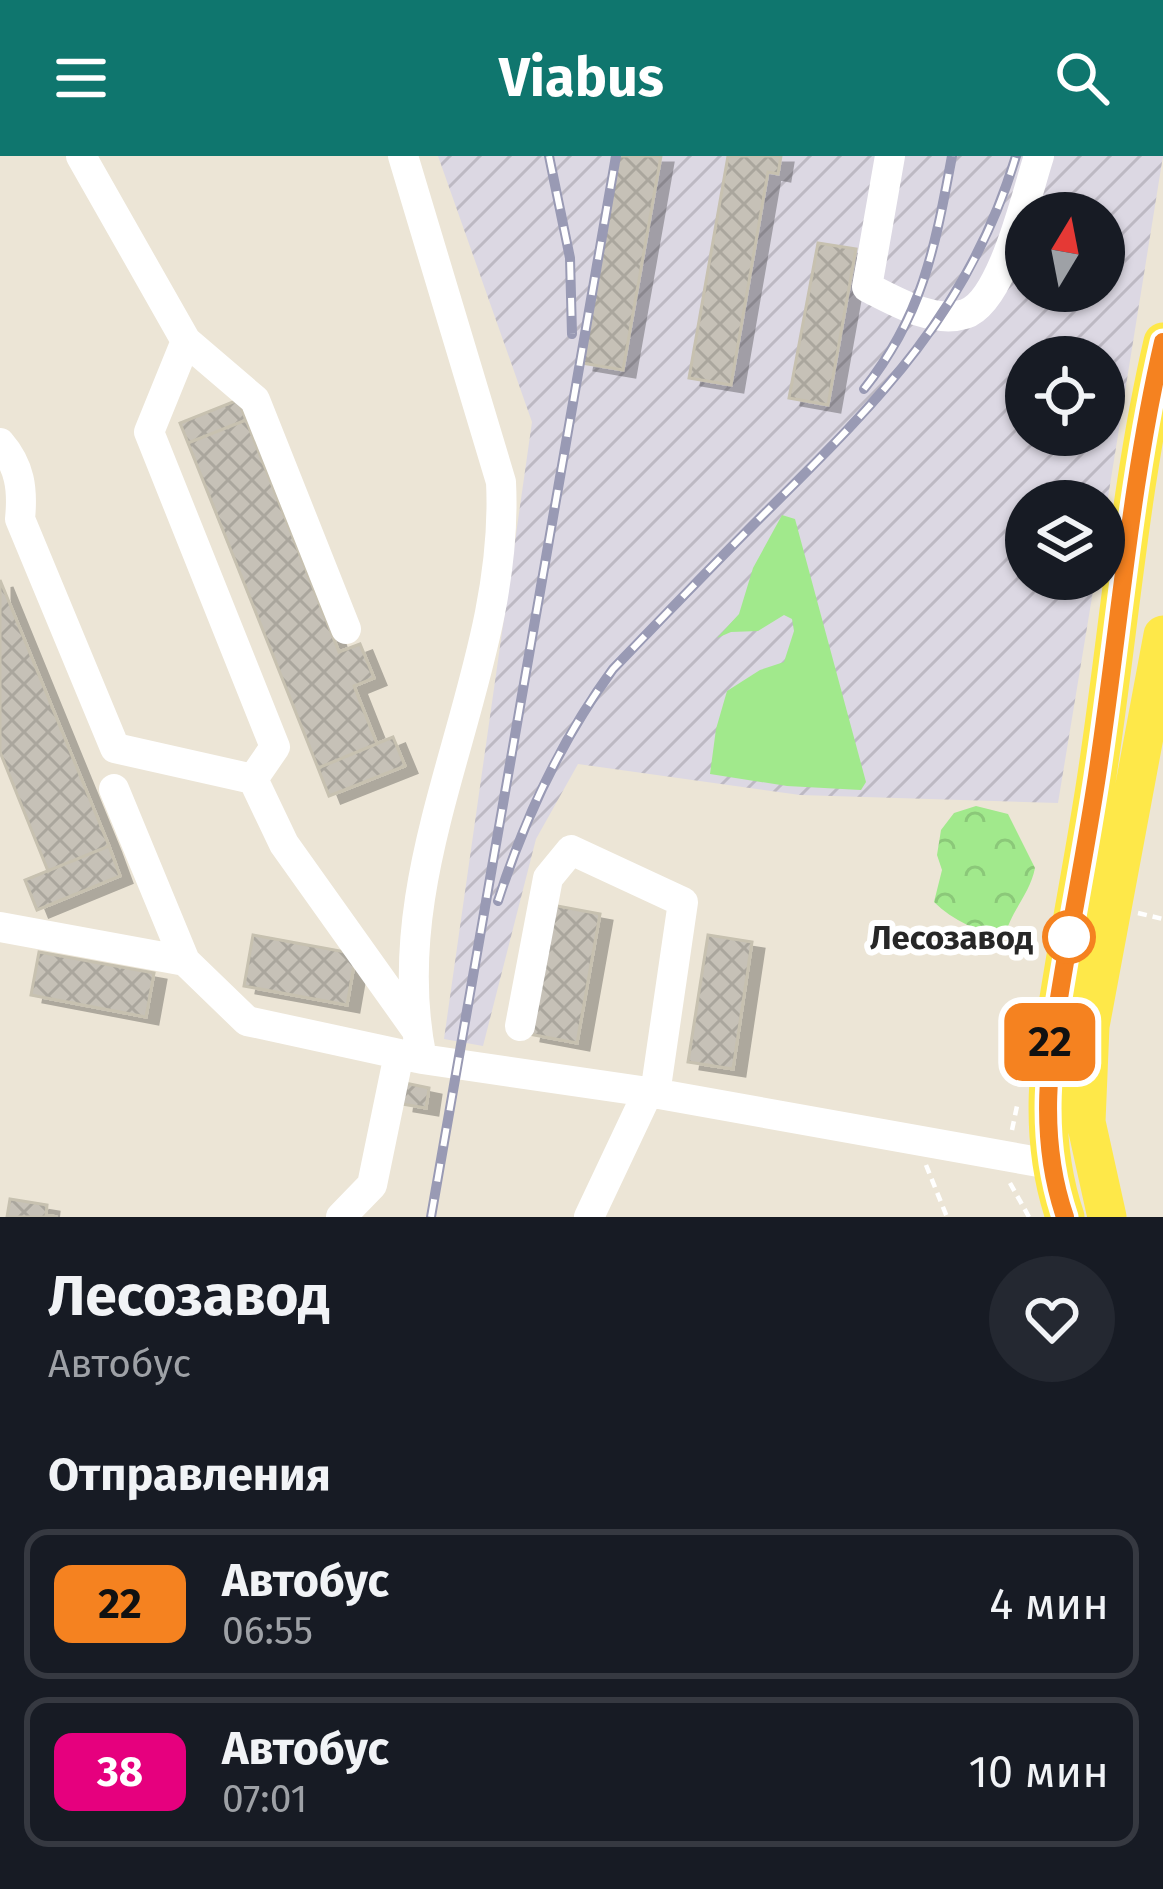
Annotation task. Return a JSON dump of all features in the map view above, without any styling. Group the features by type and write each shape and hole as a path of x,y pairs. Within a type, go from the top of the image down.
{"main road":[{"path":"1065,1217 1050,1164 1046,1121 1051,1040 1151,457 1163,342"},
{"path":"1107,1217 1086,1122 1090,1026 1163,635"}],"lane":[{"path":"81,156 186,341 254,400 346,628"},
{"path":"341,1217 372,1184 412,1047 416,936 427,850 489,631 502,552 501,482 403,156"},
{"path":"890,156 867,287 942,316 962,316 986,298 1006,259 1040,156"},
{"path":"186,341 149,432 275,747 254,778"},
{"path":"0,445 10,455 23,488 20,519 115,748 254,778"},
{"path":"254,778 284,844 412,1047"},
{"path":"114,789 184,961 248,1021 1050,1164"},
{"path":"520,1026 548,878 571,850 683,902 651,1093 589,1217"},
{"path":"0,927 184,961"}],"path":[{"path":"926,1165 946,1217"}],"shaded area":[{"path":"438,156 1163,156 1125,392 1125,336 1005,336 1005,456 1115,456 1111,480 1005,480 1005,600 1092,600 1058,803 800,795 578,764 536,839 483,1046 444,1039 532,422"}],"green space":[{"path":"782,515 795,519 866,782 861,790 787,786 710,774 727,691 760,670 784,662 794,631 792,619 784,615 758,631 717,638 739,614 753,568"},
{"path":"976,806 1008,814 1035,868 1005,937 967,925 934,902 942,870 937,855 941,830 954,813"}],"building":[{"path":"619,156 661,156 623,370 582,363"},
{"path":"728,156 781,156 778,174 768,172 731,385 689,378"},
{"path":"818,243 856,249 828,405 789,398"},
{"path":"238,400 246,420 188,443 180,423"},
{"path":"246,420 339,652 360,644 374,678 354,686 377,744 318,768 188,443"},
{"path":"0,580 109,846 48,871 0,752"},
{"path":"393,737 405,766 329,796 318,768"},
{"path":"109,846 120,876 37,910 25,880"},
{"path":"552,905 600,914 577,1043 529,1034"},
{"path":"253,935 356,954 347,1005 244,986"},
{"path":"708,935 752,942 733,1069 688,1062"},
{"path":"39,952 154,973 146,1017 31,995"},
{"path":"405,1083 429,1088 426,1108 402,1104"},
{"path":"10,1199 47,1205 46,1215 57,1217 7,1217"}],"railway":[{"path":"549,156 570,258 572,334"},
{"path":"431,1217 616,156"},
{"path":"864,389 900,334 924,279 952,156"},
{"path":"498,901 546,780 594,696 613,669 842,436 913,354 972,264 1016,156"}],"bus line":[{"name":"22","path":"1065,1217 1050,1164 1046,1121 1051,1040 1097,774 1138,463 1163,342"}],"place":[{"name":"Лесозавод","path":"1069,937"}]}
